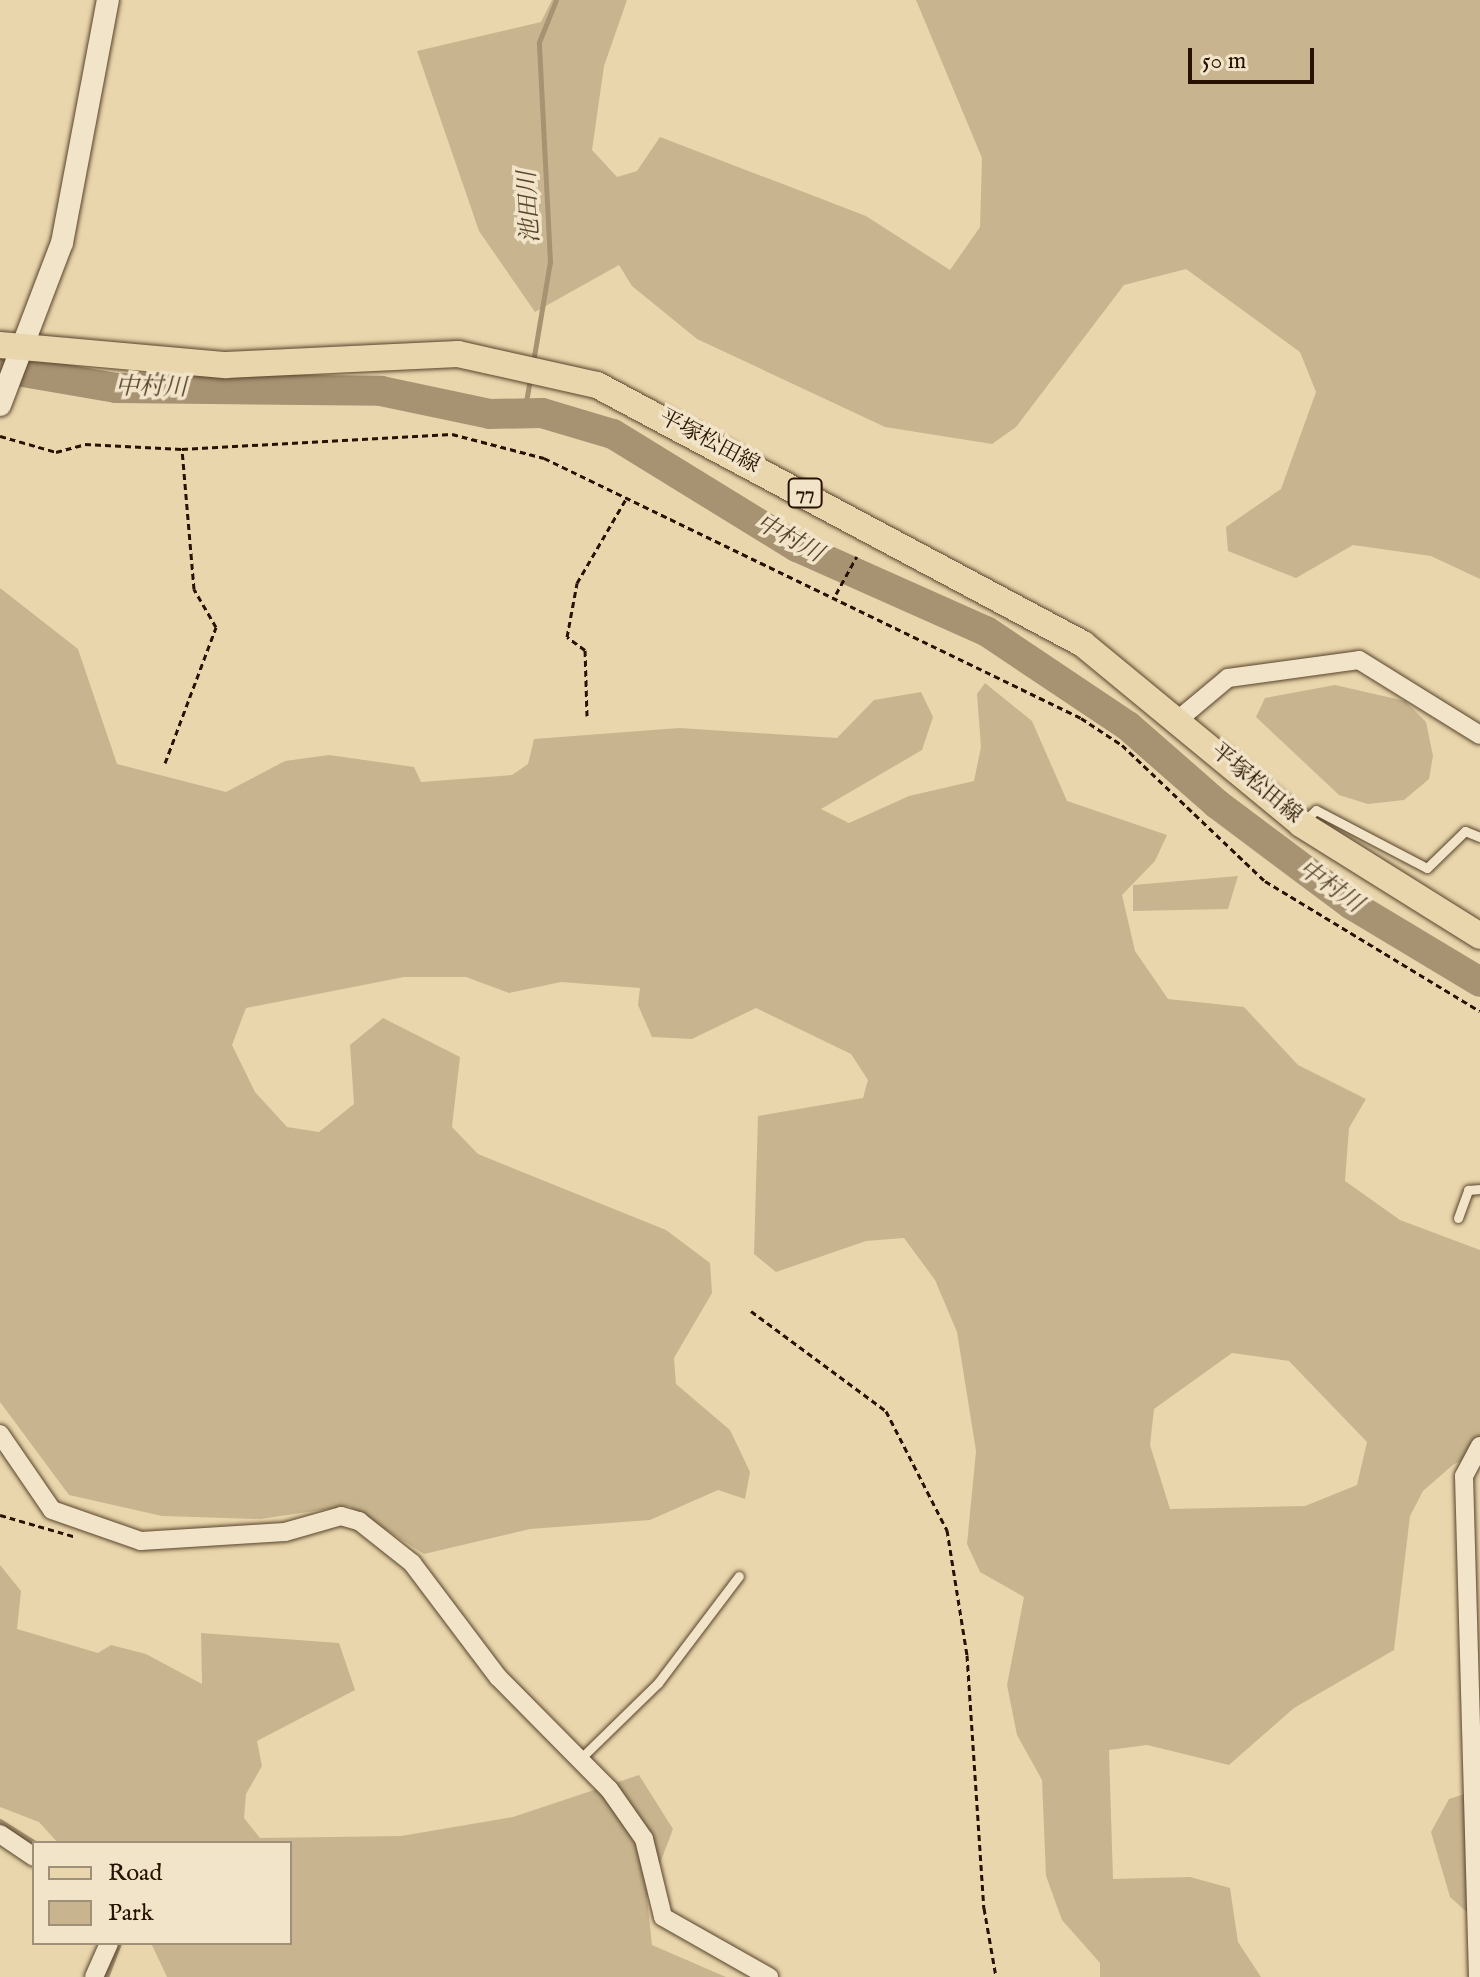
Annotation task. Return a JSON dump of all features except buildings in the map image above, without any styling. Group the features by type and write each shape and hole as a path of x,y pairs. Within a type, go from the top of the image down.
{"main road":[{"name":"平塚松田線","path":"15,353 226,365 458,354 597,385 1048,623 1179,719 1301,824 1480,936"}],"street":[{"path":"0,405 15,353 62,243 108,0"},
{"path":"1179,719 1228,678 1359,660 1480,735"},
{"path":"0,1434 52,1510 97,1529 175,1543 285,1532 341,1516 359,1521 412,1563 498,1677 580,1759 644,1839 663,1917 769,1977"},
{"path":"1478,1977 1464,1476 1480,1446"},
{"path":"0,1834 32,1856"},
{"path":"94,1977 108,1945"}],"lane":[{"path":"1301,824 1316,810 1427,868 1465,831 1480,837"},
{"path":"1458,1218 1468,1190 1480,1189"},
{"path":"580,1759 658,1683 739,1576"}],"path":[{"path":"0,436 56,452 85,444 182,449 452,434 503,443 836,594 1122,745 1265,881 1480,1011"},
{"path":"165,763 216,627 194,589 182,449"},
{"path":"587,716 585,650 567,637 577,583 627,497"},
{"path":"836,594 857,556"},
{"path":"751,1311 886,1411 947,1530 967,1655 984,1908 996,1977"},
{"path":"0,1515 62,1537 97,1529"}],"green space":[{"path":"552,0 627,0 604,66 592,150 617,177 637,171 660,137 866,216 950,270 980,227 982,158 916,0 1480,0 1480,579 1431,556 1353,545 1296,578 1228,551 1226,527 1281,489 1316,392 1300,352 1186,269 1124,285 1016,427 992,444 885,427 697,339 632,286 619,265 535,312 479,231 417,51 541,22"},
{"path":"0,588 78,649 117,764 226,792 285,761 329,755 414,767 421,782 512,775 528,764 534,739 679,728 837,738 874,700 921,692 933,717 922,750 821,809 849,823 909,796 974,781 981,747 977,694 985,683 1032,721 1067,801 1167,835 1155,861 1122,895 1135,951 1168,999 1244,1007 1298,1065 1366,1099 1349,1128 1345,1181 1400,1220 1480,1250 1480,1454 1454,1464 1423,1491 1410,1516 1394,1650 1294,1708 1229,1765 1147,1745 1109,1750 1113,1879 1190,1877 1230,1888 1238,1942 1261,1977 1100,1977 1100,1963 1062,1920 1046,1876 1042,1780 1017,1735 1007,1685 1024,1597 980,1572 967,1544 976,1451 957,1332 935,1280 904,1238 866,1241 776,1272 754,1254 758,1116 863,1098 868,1080 851,1054 756,1008 692,1039 652,1037 638,1005 640,988 561,982 509,993 466,977 404,977 246,1008 232,1045 255,1092 287,1127 319,1132 354,1104 350,1045 383,1018 460,1057 452,1127 478,1154 666,1230 710,1263 712,1293 674,1358 676,1384 730,1430 750,1472 745,1499 718,1490 650,1520 530,1529 424,1554 349,1506 260,1519 162,1516 69,1495 0,1402","holes":["1232,1353 1289,1361 1367,1442 1357,1485 1305,1506 1170,1509 1150,1445 1154,1409"]},
{"path":"1335,685 1405,701 1426,722 1433,756 1429,779 1404,800 1368,804 1339,795 1256,717 1265,698"},
{"path":"1238,876 1228,909 1133,911 1133,885"},
{"path":"0,1565 21,1591 17,1629 98,1653 111,1645 146,1654 202,1684 201,1633 339,1643 355,1690 257,1741 262,1766 246,1794 244,1818 260,1838 401,1836 513,1817 639,1775 673,1829 647,1898 652,1945 726,1977 167,1977 152,1945 292,1945 292,1841 56,1841 39,1822 0,1807"},
{"path":"1480,1789 1480,1924 1450,1897 1431,1832 1449,1799"}],"waterway":[{"name":"池田川","path":"533,362 550,262 539,42 556,0"},
{"name":"中村川","path":"0,368 116,388 381,391 490,414 542,413 613,434 797,547 986,631 1128,726 1217,804 1352,905 1480,982"},
{"name":"池田川","path":"524,413 530,380"},
{"path":"0,1821 32,1841"},
{"path":"106,1977 118,1945"}]}
